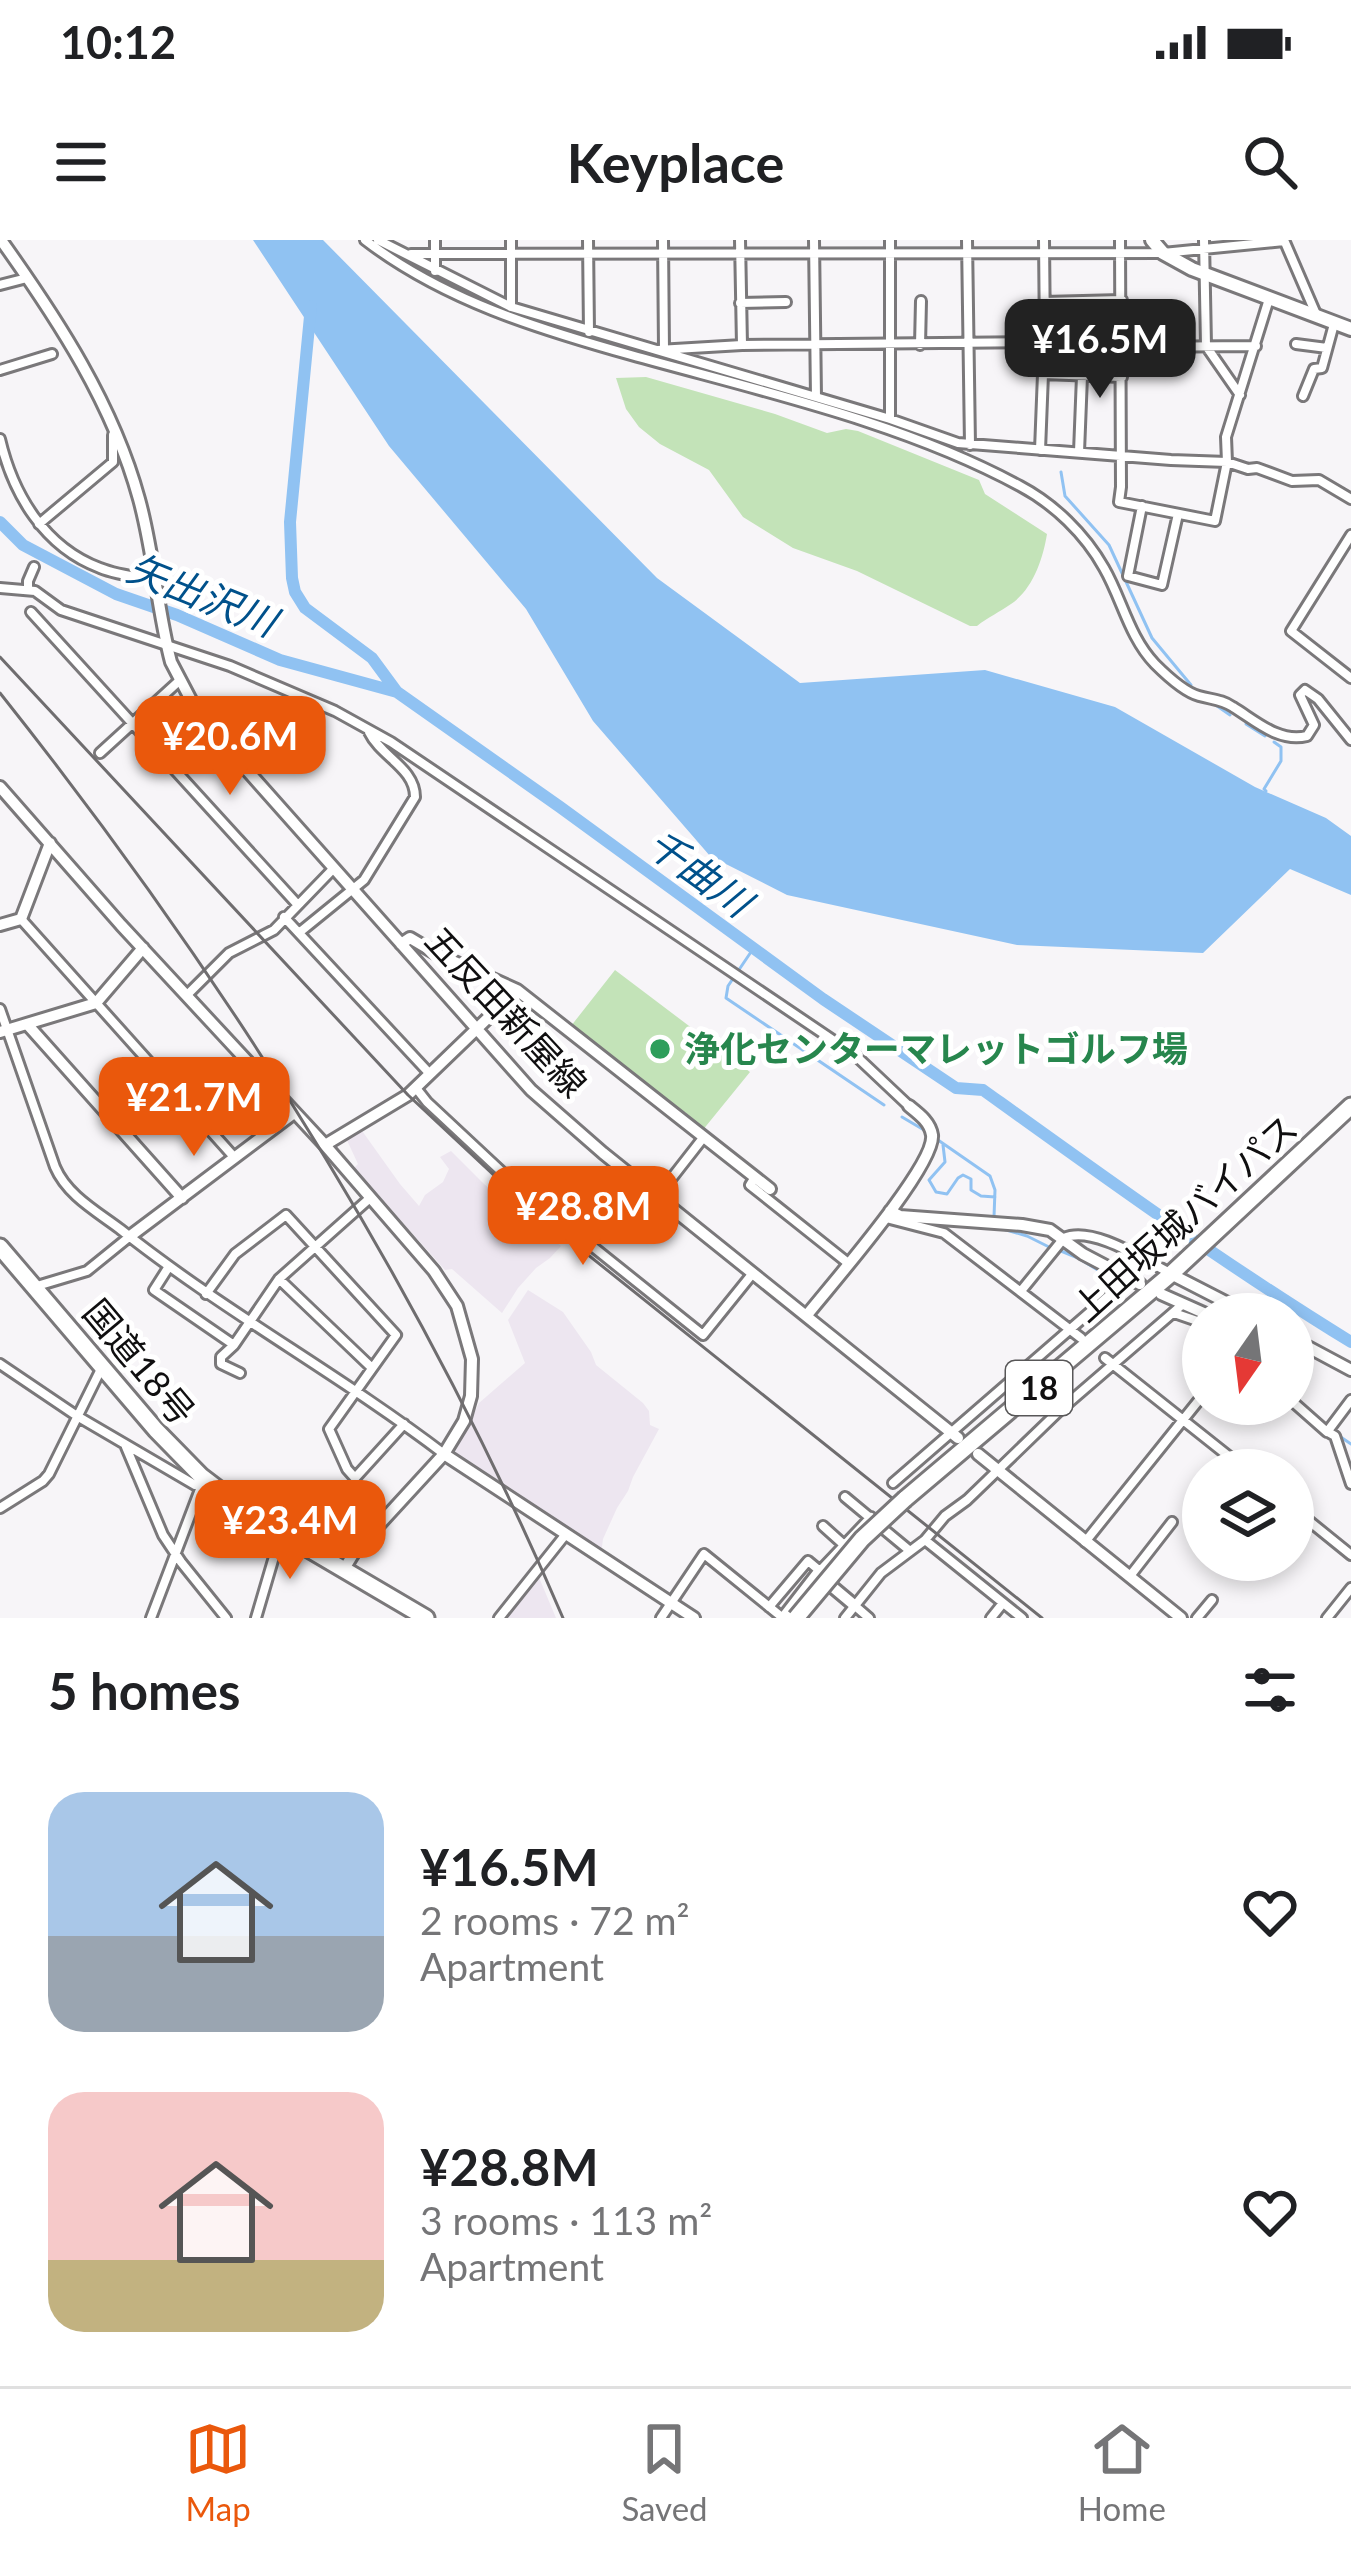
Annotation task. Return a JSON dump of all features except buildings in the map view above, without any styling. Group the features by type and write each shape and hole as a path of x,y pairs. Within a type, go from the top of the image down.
{"highway":[{"name":"上田坂城バイパス","path":"796,1618 862,1539 905,1499 1177,1268 1351,1106"},
{"name":"国道18号","path":"0,1247 204,1479 281,1533 426,1618"}],"main road":[{"path":"1152,240 1163,253 1204,274 1351,329"}],"street":[{"name":"五反田新屋線","path":"1,240 84,367 112,424 141,505 166,641 179,681 206,721 352,891 551,1108 954,1435"},
{"path":"365,240 453,293 538,328 888,430 1023,487 1079,533 1105,568 1141,646 1165,673 1192,693 1221,699 1287,738 1306,736 1313,729 1300,695 1305,690 1351,740"},
{"path":"378,240 511,308 970,445 1227,462 1292,481 1319,480 1351,500"},
{"path":"435,240 435,271"},
{"path":"511,240 511,308"},
{"path":"588,240 589,332"},
{"path":"658,350 663,240"},
{"path":"740,240 742,345"},
{"path":"814,240 816,398"},
{"path":"890,240 890,419"},
{"path":"627,354 742,345 1045,342 1043,240"},
{"path":"1120,240 1119,502 1215,521 1227,462 1226,437 1269,299"},
{"path":"405,254 890,254 967,246 1044,253 1163,253 1204,245 1284,241 1316,315"},
{"path":"1204,245 1206,346 1240,396"},
{"path":"967,246 970,445"},
{"path":"0,285 27,278"},
{"path":"1044,302 1122,300"},
{"path":"920,344 921,301"},
{"path":"740,303 786,302"},
{"path":"1079,452 1075,321 1122,321"},
{"path":"1303,396 1314,369 1322,368 1334,323"},
{"path":"538,328 578,329"},
{"path":"1295,344 1327,348"},
{"path":"1122,347 1256,346"},
{"path":"0,370 52,354"},
{"path":"1040,450 1042,374 1122,377"},
{"path":"39,524 113,463 112,424"},
{"path":"0,439 8,472 39,524 61,548 102,570 156,583"},
{"path":"1142,506 1128,576 1162,585 1178,514"},
{"path":"1351,536 1291,631 1351,678"},
{"path":"28,590 34,567"},
{"path":"0,587 41,594 62,610 166,641 286,689 367,729 855,1055 928,1124 931,1147 887,1214 807,1315"},
{"path":"32,612 298,904"},
{"path":"100,753 179,681"},
{"path":"301,932 372,869 416,792 412,779 367,729"},
{"path":"0,787 325,1145 443,1282 457,1306 472,1368 469,1408 459,1432 344,1569"},
{"path":"21,919 50,843"},
{"path":"187,995 229,953 274,930 334,868"},
{"path":"284,916 431,1075"},
{"path":"0,925 21,919"},
{"path":"21,919 234,1156"},
{"path":"401,944 410,938 517,990 770,1189"},
{"path":"3,1031 96,1003 143,949"},
{"path":"325,1145 416,1088 517,990"},
{"path":"0,1009 3,1031 67,1189 168,1268 694,1618"},
{"path":"27,1024 182,1198"},
{"path":"416,1088 517,1186 703,1335 753,1273"},
{"path":"35,1287 87,1271 293,1113"},
{"path":"658,1197 703,1138"},
{"path":"755,1178 750,1185 848,1263"},
{"path":"240,1373 221,1364 220,1357 234,1345 279,1279 370,1198"},
{"path":"887,1214 1050,1230 1134,1282 893,1483"},
{"path":"887,1214 895,1222 944,1233 1081,1338"},
{"path":"206,1294 235,1254 286,1215 396,1335 329,1429 355,1478 404,1424"},
{"path":"1021,1292 1072,1234 1098,1238 1177,1268 1216,1293"},
{"path":"168,1268 154,1290 234,1345"},
{"path":"279,1279 372,1368"},
{"path":"1161,1294 1182,1310"},
{"path":"845,1618 881,1573 925,1540 1109,1361 1182,1309"},
{"path":"1314,1350 1351,1370"},
{"path":"1109,1361 1182,1418"},
{"path":"0,1364 195,1485 204,1479"},
{"path":"0,1508 49,1474 103,1366"},
{"path":"1329,1430 1351,1400"},
{"path":"1314,1418 1335,1436 1351,1484"},
{"path":"1085,1541 1182,1422"},
{"path":"1190,1425 1220,1449"},
{"path":"126,1446 163,1535 226,1618"},
{"path":"979,1454 1181,1618"},
{"path":"151,1618 204,1479"},
{"path":"845,1497 910,1551"},
{"path":"661,1618 704,1554 783,1618 818,1572 871,1517"},
{"path":"1129,1577 1172,1522"},
{"path":"1314,1525 1351,1555"},
{"path":"823,1526 843,1544"},
{"path":"256,1618 281,1533"},
{"path":"499,1618 566,1534"},
{"path":"925,1540 1022,1618"},
{"path":"770,1607 808,1561 869,1618"},
{"path":"1327,1618 1351,1588"},
{"path":"1197,1618 1211,1600"},
{"path":"991,1618 1003,1603"}],"shaded area":[{"path":"360,1128 419,1206 443,1182 449,1169 440,1157 451,1151 561,1246 518,1288 502,1313 452,1269 445,1270 354,1168 358,1164 345,1136"},
{"path":"528,1290 563,1312 596,1365 643,1403 650,1425 659,1429 617,1508 601,1554 454,1455 479,1403 525,1363 508,1320"},
{"path":"538,1575 556,1618 505,1618"}],"green space":[{"path":"646,377 827,433 858,431 979,480 985,494 1047,534 1036,573 1011,604 970,626 857,571 793,548 743,517 709,470 639,427 626,409 616,378"},
{"name":"浄化センターマレットゴルフ場","path":"615,970 750,1072 702,1131 685,1112 680,1113 571,1026"}],"water":[{"path":"253,240 323,240 657,578 800,683 985,670 1115,707 1255,787 1326,818 1351,836 1351,895 1290,869 1203,953 1017,945 787,895 710,856 593,721 526,609 389,446"}],"waterway":[{"name":"千曲川","path":"311,306 290,522 292,578 305,608 372,658 397,692 823,999 956,1088 983,1090 1211,1251 1351,1342"},
{"path":"1061,472 1065,496 1109,545 1152,638 1191,685"},
{"name":"矢出沢川","path":"0,522 23,545 116,594 280,660 397,692"},
{"path":"1210,701 1230,715"},
{"path":"1246,724 1265,736"},
{"path":"1266,791 1281,761 1281,747 1274,742"},
{"path":"753,949 728,986 726,998 884,1105"},
{"path":"902,1117 924,1130"},
{"path":"938,1140 990,1176 995,1190 994,1217"},
{"path":"943,1145 945,1162 929,1180 936,1192 947,1194 963,1175 971,1179 971,1190 995,1197"},
{"path":"996,1227 1049,1247"},
{"path":"1061,1251 1116,1281"},
{"path":"1314,1416 1323,1424"},
{"path":"1335,1433 1351,1444"}],"railway":[{"path":"0,657 408,1095 527,1206 1042,1618"},
{"path":"0,693 163,910 312,1136 446,1372 563,1618"}],"place":[{"name":"浄化センターマレットゴルフ場","path":"660,1049"}]}
